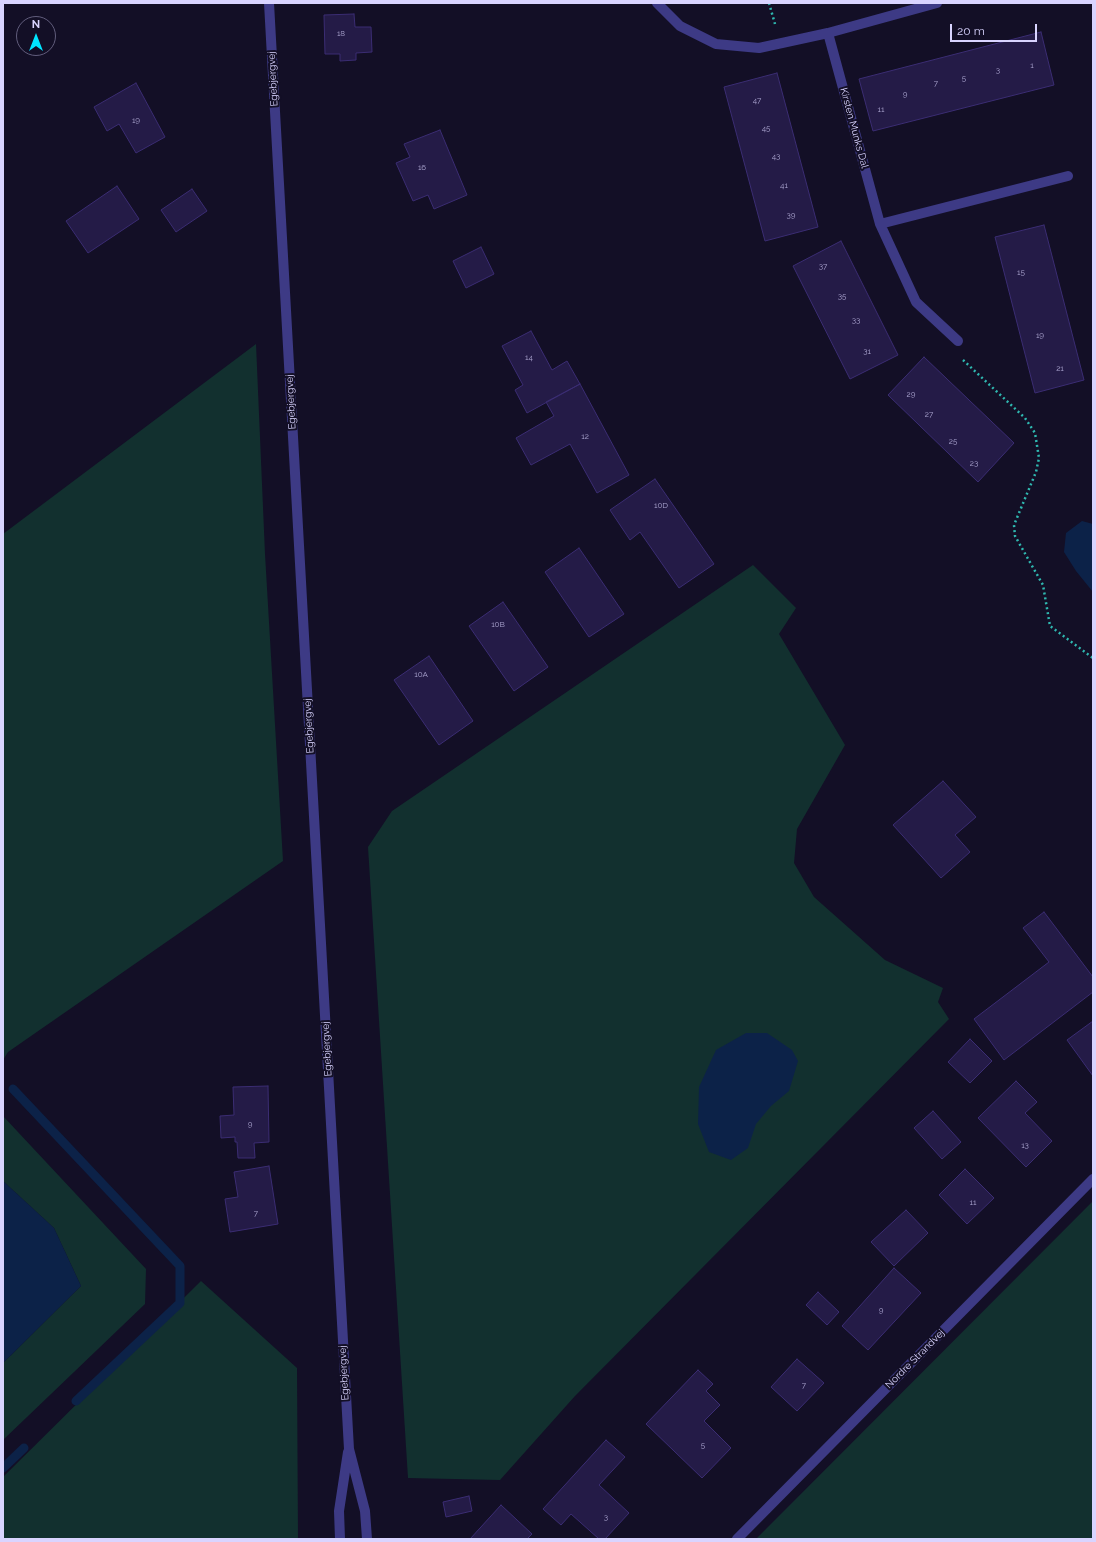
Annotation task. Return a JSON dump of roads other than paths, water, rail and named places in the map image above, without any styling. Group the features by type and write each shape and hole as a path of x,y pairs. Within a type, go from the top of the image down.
{"street":[{"name":"Egebjergvej","path":"269,3 348,1448 339,1511 340,1539"},
{"path":"657,3 680,26 716,44 759,48 828,33 937,3"},
{"name":"Kirsten Munks Dal","path":"828,33 880,224 916,302 958,341"},
{"path":"880,224 1068,176"},
{"name":"Nordre Strandvej","path":"737,1539 1093,1179"},
{"name":"Egebjergvej","path":"348,1448 365,1511 366,1539"}],"water":[{"path":"1082,521 1093,524 1093,592 1076,571 1064,552 1066,533"},
{"path":"746,1033 767,1033 792,1050 798,1061 789,1091 771,1106 756,1124 748,1148 731,1160 709,1152 698,1124 699,1087 716,1050"},
{"path":"3,1181 54,1228 81,1286 3,1363"}],"waterway":[{"path":"13,1089 180,1266 180,1303 76,1401"},
{"path":"3,1468 24,1448"}]}
